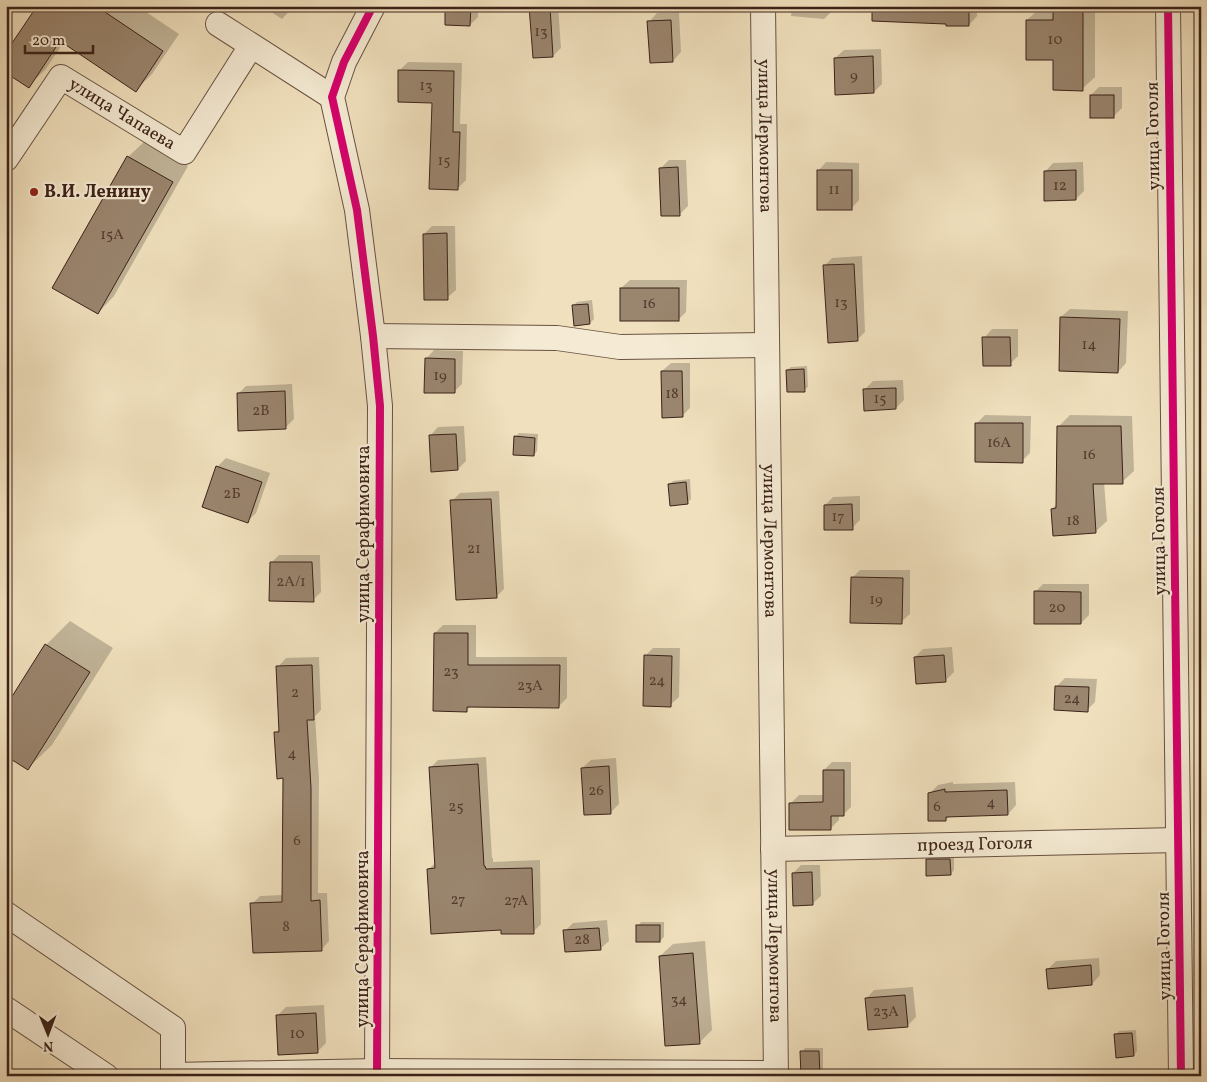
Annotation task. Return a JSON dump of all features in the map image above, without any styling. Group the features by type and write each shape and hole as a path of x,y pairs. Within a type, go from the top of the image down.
{"street":[{"path":"218,24 332,97 344,62 373,6"},
{"name":"улица Лермонтова","path":"763,6 776,1074"},
{"name":"улица Гоголя","path":"1168,6 1181,1076"},
{"name":"улица Чапаева","path":"6,159 61,77 184,152 251,46"},
{"name":"улица Серафимовича","path":"332,97 357,210 380,406 377,1073"},
{"path":"373,336 557,338 620,347 767,345"},
{"name":"проезд Гоголя","path":"773,848 1178,840"},
{"path":"6,914 174,1028 173,1076 377,1073 776,1074"},
{"path":"6,1010 106,1076"}],"building":[{"path":"37,6 96,6 163,51 136,92 60,41 29,88 6,73 6,52"},
{"path":"445,6 471,6 470,26 445,25"},
{"path":"529,6 550,6 553,57 533,58"},
{"path":"872,6 969,6 969,26 872,21"},
{"path":"1053,6 1083,6 1083,91 1053,90 1053,60 1026,60 1026,20 1053,20"},
{"path":"671,20 673,62 650,63 647,21"},
{"path":"873,56 874,93 835,95 834,58"},
{"path":"398,70 454,71 453,132 460,132 458,190 429,189 432,103 398,102"},
{"path":"1090,95 1114,95 1114,118 1090,118"},
{"path":"127,156 173,182 98,314 52,288"},
{"path":"678,167 680,216 661,216 659,168"},
{"path":"817,170 852,170 852,210 817,210"},
{"path":"1076,170 1076,200 1044,201 1044,171"},
{"path":"447,233 448,300 424,300 423,234"},
{"path":"854,264 858,341 828,343 823,265"},
{"path":"620,288 679,288 679,321 620,321"},
{"path":"588,304 590,324 574,326 572,305"},
{"path":"1060,317 1120,319 1118,373 1059,371"},
{"path":"982,337 1010,337 1011,366 983,366"},
{"path":"425,358 455,359 455,393 424,393"},
{"path":"804,369 805,392 787,392 786,370"},
{"path":"661,371 682,371 683,417 662,418"},
{"path":"896,388 896,409 864,411 863,389"},
{"path":"285,391 286,429 238,431 237,393"},
{"path":"975,423 1023,423 1023,463 975,462"},
{"path":"1057,426 1121,426 1123,484 1093,484 1096,533 1053,536 1051,509 1056,508"},
{"path":"456,434 458,470 431,472 429,435"},
{"path":"514,436 535,438 534,456 513,455"},
{"path":"216,466 262,482 248,523 202,507"},
{"path":"686,482 688,504 670,506 668,484"},
{"path":"491,499 497,598 456,600 450,500"},
{"path":"852,504 853,530 824,530 824,505"},
{"path":"270,562 312,562 314,602 269,601"},
{"path":"851,577 903,578 902,624 850,623"},
{"path":"1034,591 1081,592 1081,624 1034,624"},
{"path":"434,633 468,633 468,665 560,665 559,708 467,707 467,712 433,711"},
{"path":"45,644 90,672 28,770 6,756 6,706"},
{"path":"644,655 672,656 671,707 643,706"},
{"path":"944,655 946,682 916,684 914,657"},
{"path":"312,665 314,720 307,720 311,788 311,901 320,900 322,951 253,953 250,903 282,902 283,778 277,779 274,732 279,732 276,666"},
{"path":"1055,686 1089,687 1088,712 1054,710"},
{"path":"478,764 484,866 486,869 532,868 534,934 501,934 501,930 431,934 427,869 435,868 429,767"},
{"path":"609,766 611,814 584,815 581,768"},
{"path":"823,770 844,770 844,816 831,816 831,830 789,830 789,803 823,802"},
{"path":"945,789 945,792 1007,790 1008,815 946,817 946,821 928,821 928,793"},
{"path":"926,859 950,859 951,875 926,876"},
{"path":"812,872 813,905 793,906 792,873"},
{"path":"636,925 660,925 660,942 636,942"},
{"path":"599,928 601,950 565,952 563,930"},
{"path":"693,953 700,1044 665,1046 659,956"},
{"path":"1091,965 1092,985 1048,989 1046,969"},
{"path":"905,995 908,1027 868,1030 865,998"},
{"path":"316,1013 318,1053 278,1055 276,1015"},
{"path":"1132,1033 1134,1056 1116,1058 1114,1034"},
{"path":"800,1051 819,1051 820,1076 801,1076"}],"cycle path":[{"path":"373,6 344,62 332,97 357,210 380,406 377,1076"},
{"path":"1168,6 1181,1076"}],"place":[{"name":"В.И. Ленину","path":"34,192"}]}
